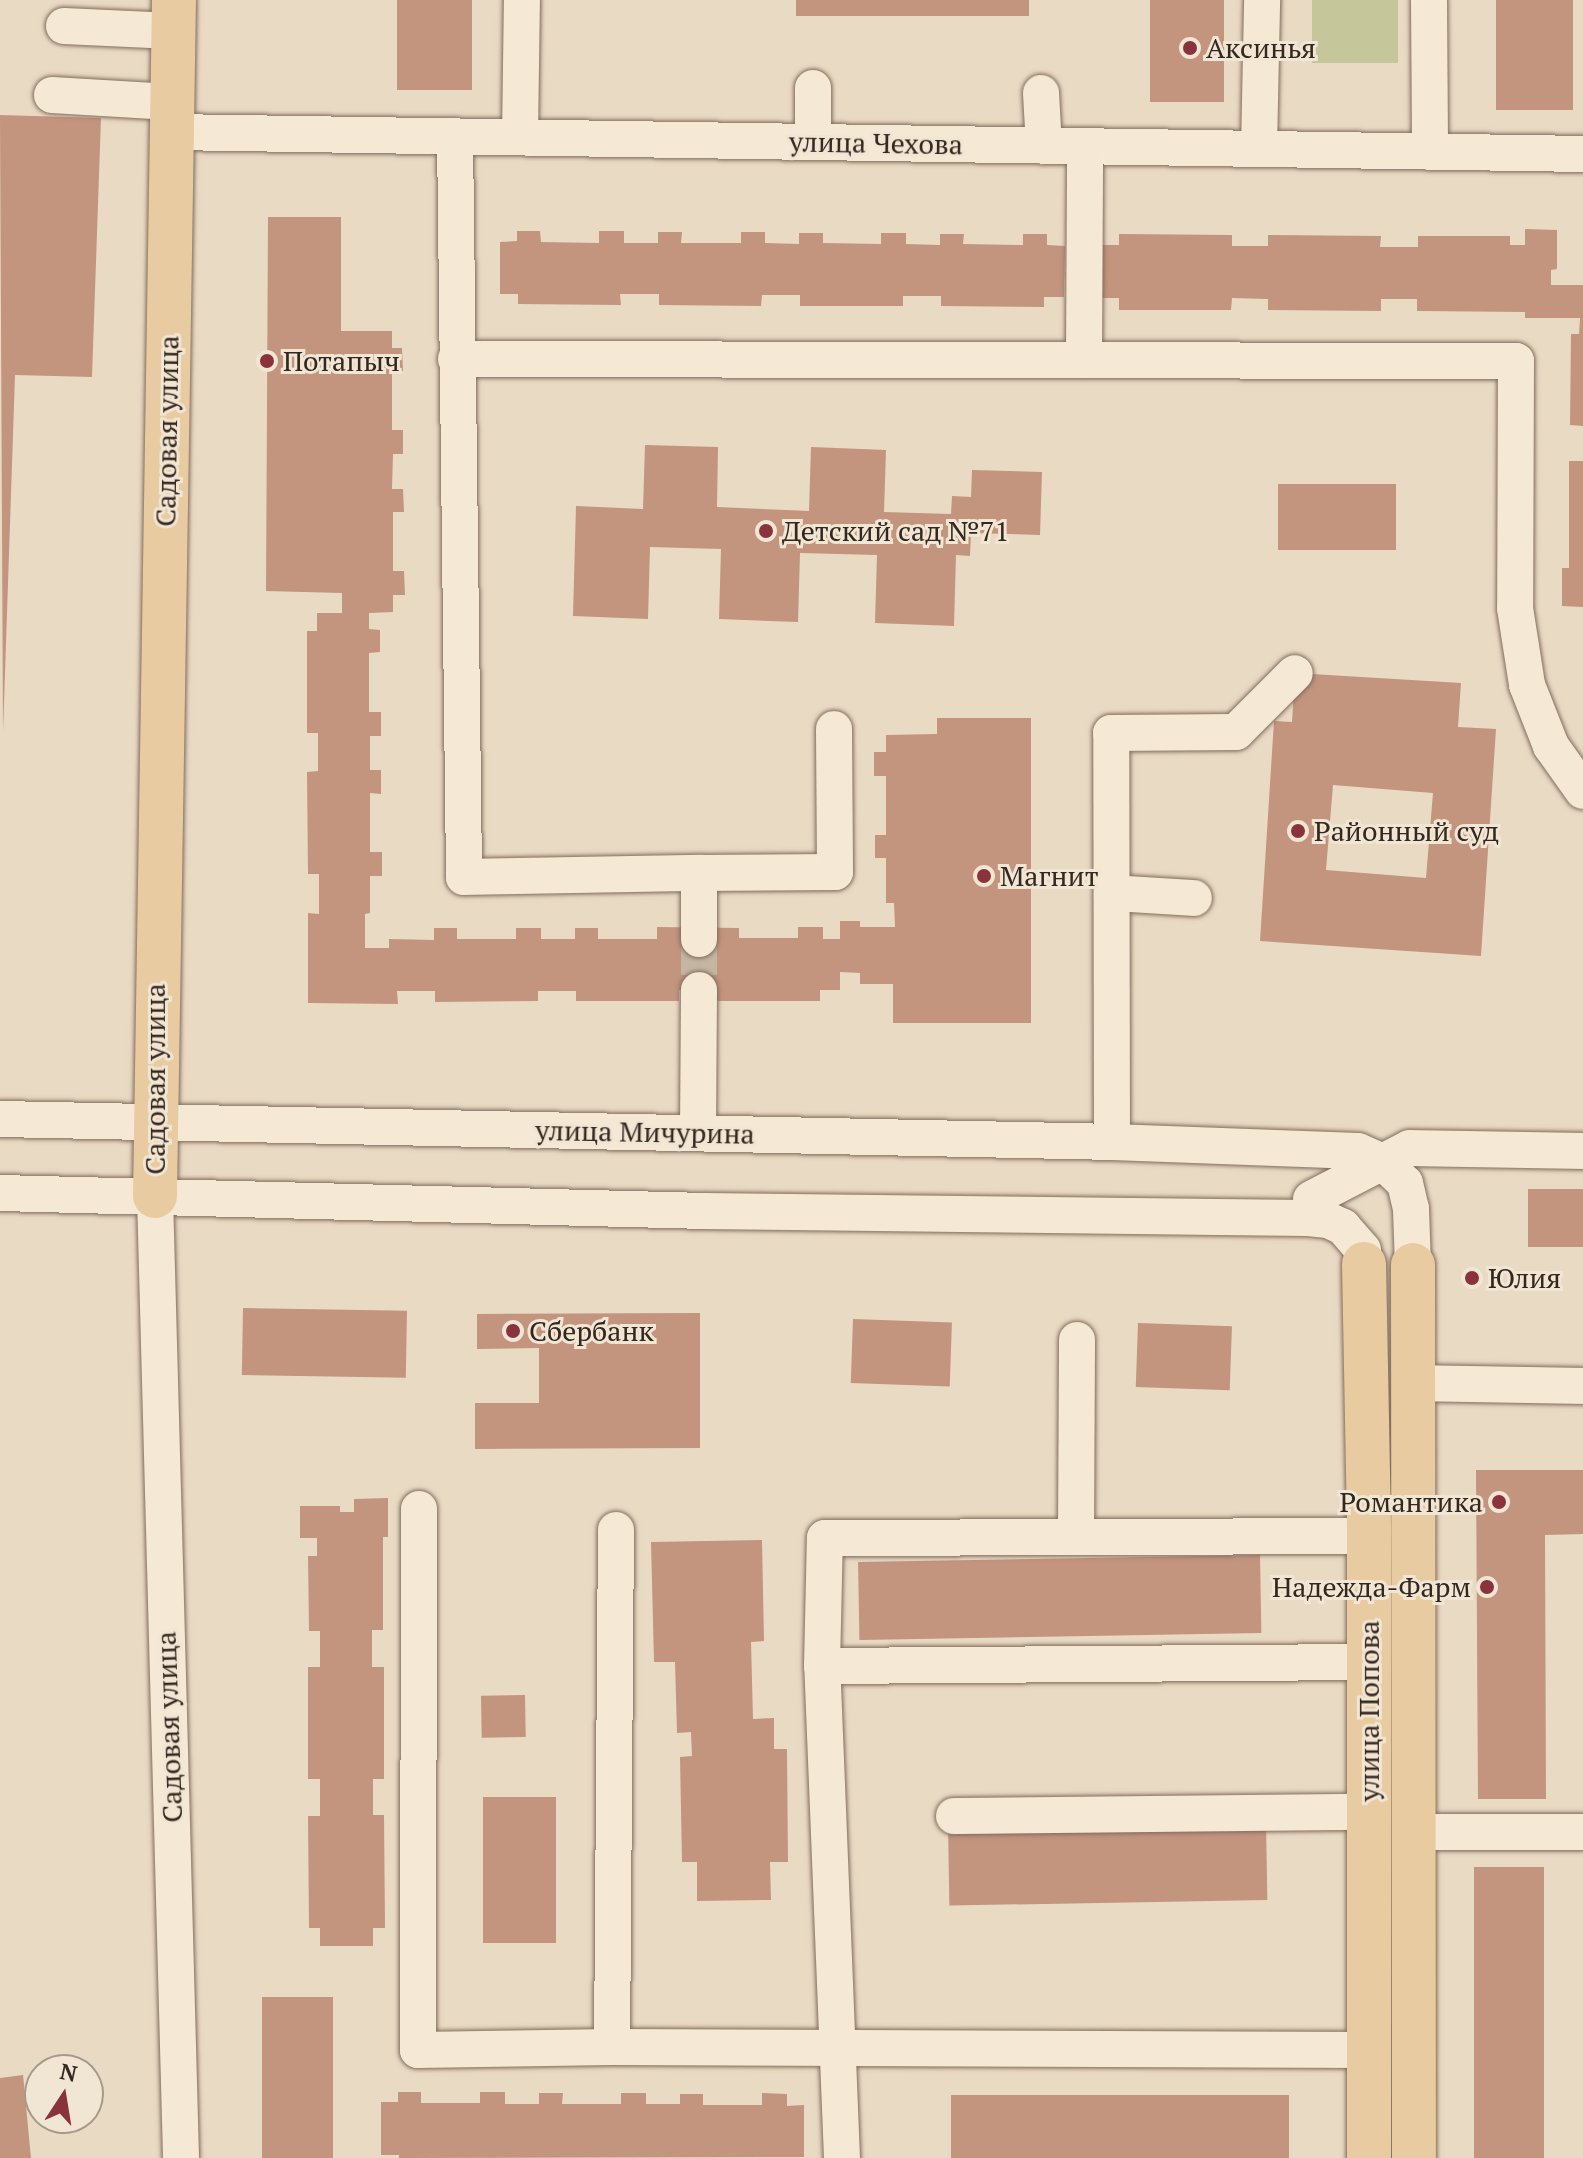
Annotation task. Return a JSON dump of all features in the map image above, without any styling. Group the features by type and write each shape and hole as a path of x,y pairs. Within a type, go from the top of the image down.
{"main road":[{"name":"Садовая улица","path":"155,1196 173,16"},
{"name":"улица Попова","path":"1364,1264 1370,1662 1369,2158"},
{"name":"улица Попова","path":"1413,1265 1414,2158"}],"street":[{"path":"520,137 522,0"},
{"path":"1259,149 1262,0"},
{"path":"1429,0 1430,152"},
{"path":"64,26 173,16"},
{"path":"813,88 813,142"},
{"path":"1041,93 1044,146"},
{"name":"улица Чехова","path":"52,95 170,117 455,136 1583,154"},
{"path":"455,136 464,877 835,872 834,729"},
{"path":"1084,359 1085,147"},
{"path":"456,359 1516,361 1515,608 1519,635 1527,685 1551,746 1583,791"},
{"path":"1112,1142 1111,733 1236,732 1295,673"},
{"path":"699,873 699,939"},
{"path":"1112,893 1194,898"},
{"path":"698,1133 699,990"},
{"name":"улица Мичурина","path":"0,1119 1112,1142 1358,1151 1383,1162"},
{"path":"1300,1208 1410,1148 1583,1151"},
{"path":"1290,1149 1307,1160 1315,1179 1300,1208"},
{"path":"1383,1162 1405,1183 1411,1209 1413,1265"},
{"path":"0,1193 704,1211 1300,1208 1343,1227 1363,1250 1364,1264"},
{"name":"Садовая улица","path":"155,1196 181,2158"},
{"path":"1076,1537 1077,1340"},
{"path":"1414,1383 1583,1386"},
{"path":"419,1509 418,2050 612,2047 1368,2050"},
{"path":"612,2047 616,1530"},
{"path":"842,2158 822,1666 825,1538 1369,1536"},
{"path":"822,1666 1370,1662"},
{"path":"954,1816 1370,1812"},
{"path":"1414,1832 1583,1832"}],"green space":[{"path":"1312,0 1398,0 1398,63 1312,63"}],"building":[{"path":"397,0 472,0 472,90 397,90"},
{"path":"796,0 1029,0 1029,16 796,16"},
{"path":"1150,0 1224,0 1224,102 1150,102"},
{"path":"1496,0 1573,0 1573,110 1496,110"},
{"path":"0,115 101,118 92,377 15,375 3,733"},
{"path":"268,217 341,217 341,331 392,331 392,348 402,348 403,371 392,371 392,430 403,430 403,454 393,454 392,489 403,489 404,512 393,512 393,571 404,571 405,595 393,595 393,612 369,613 369,629 380,630 380,652 369,653 369,712 381,712 381,736 370,736 370,770 381,770 381,794 370,793 370,852 382,852 382,876 370,876 370,913 365,914 365,948 389,948 389,939 434,940 434,928 457,928 457,939 516,939 516,928 541,928 541,939 575,939 575,928 598,928 598,939 657,939 657,927 739,928 739,938 798,938 798,927 823,927 823,939 840,939 840,921 860,921 860,927 895,927 894,903 886,903 886,858 875,858 875,835 886,835 886,776 874,776 874,752 886,752 886,735 937,734 937,718 1031,718 1031,1023 893,1023 893,984 860,984 860,973 840,972 840,990 820,990 820,1001 717,1001 717,990 679,990 679,1001 576,1001 576,991 538,991 538,1001 435,1002 435,991 397,991 398,1004 308,1003 308,913 319,914 319,874 308,874 307,772 318,771 318,733 307,733 307,631 317,631 317,613 342,613 342,593 266,591"},
{"path":"1525,229 1557,230 1557,269 1551,270 1551,285 1583,285 1583,426 1570,425 1571,334 1579,334 1580,318 1525,318 1525,312 1417,311 1417,299 1381,299 1381,311 1268,310 1268,299 1232,298 1231,310 1119,310 1119,298 1101,298 1101,245 1119,245 1119,234 1232,235 1232,246 1268,246 1268,235 1381,236 1380,247 1418,247 1418,236 1510,236 1510,245 1525,245"},
{"path":"517,231 540,231 541,242 599,243 599,231 624,231 624,243 658,243 658,232 682,232 681,243 741,243 741,232 765,232 765,243 799,244 799,233 823,233 823,243 881,244 881,233 906,233 906,244 940,245 940,234 964,234 963,244 1023,245 1023,234 1047,234 1047,245 1065,246 1064,297 1044,297 1044,307 941,306 941,296 903,296 903,306 800,306 800,295 762,295 761,306 659,305 659,294 620,294 621,305 518,304 518,294 500,294 500,242 517,241"},
{"name":"Детский сад №71","path":"645,445 718,447 717,507 809,511 811,447 886,450 884,512 951,514 952,496 971,497 972,470 1042,472 1040,535 971,533 970,556 956,555 954,626 875,623 877,555 800,553 798,622 719,619 721,549 650,547 648,619 573,616 576,506 643,509"},
{"path":"1569,461 1583,461 1583,607 1562,606 1562,568 1569,568"},
{"path":"1278,484 1396,484 1396,550 1278,550"},
{"name":"Районный суд","path":"1295,673 1461,683 1458,727 1496,729 1481,956 1260,941 1274,721 1292,722","holes":["1333,785 1433,793 1426,878 1326,870"]},
{"path":"1528,1189 1583,1189 1583,1247 1528,1247"},
{"path":"243,1308 407,1311 406,1378 242,1375"},
{"path":"700,1313 700,1448 475,1449 475,1403 539,1403 539,1348 477,1349 477,1314"},
{"path":"853,1319 952,1322 950,1386 851,1383"},
{"path":"1138,1323 1232,1326 1230,1390 1136,1387"},
{"path":"1476,1470 1583,1470 1583,1534 1545,1535 1546,1799 1478,1799"},
{"path":"388,1498 388,1537 383,1537 383,1630 372,1630 372,1667 384,1667 384,1779 373,1779 373,1815 384,1815 385,1928 373,1928 373,1946 320,1946 320,1928 309,1928 308,1816 320,1816 320,1779 308,1779 308,1667 320,1667 320,1631 309,1631 308,1556 317,1556 317,1538 300,1538 300,1506 340,1506 340,1512 354,1512 354,1499"},
{"path":"762,1540 764,1641 751,1642 753,1719 774,1718 774,1749 787,1749 788,1862 770,1862 771,1900 697,1901 697,1862 682,1862 680,1757 692,1756 691,1732 677,1733 675,1662 654,1662 651,1542"},
{"path":"1260,1555 1261,1633 859,1640 858,1562"},
{"path":"525,1695 526,1737 482,1738 481,1696"},
{"path":"483,1797 556,1797 556,1943 483,1943"},
{"path":"1266,1823 1267,1900 949,1906 948,1829"},
{"path":"1474,1867 1544,1867 1544,2158 1474,2158"},
{"path":"262,1997 333,1997 333,2158 262,2158"},
{"path":"23,2075 24,2134 29,2134 31,2158 0,2158 0,2078"},
{"path":"398,2092 421,2092 421,2103 480,2103 480,2092 505,2092 505,2104 539,2104 539,2093 563,2093 562,2104 621,2104 621,2093 646,2093 646,2104 680,2104 680,2094 703,2094 703,2105 762,2105 762,2093 787,2094 787,2106 804,2105 804,2157 399,2158 399,2155 381,2155 381,2102 398,2102"},
{"path":"951,2095 1289,2095 1289,2158 951,2158"}],"tunnel":[{"path":"699,939 699,990"}],"place":[{"name":"Аксинья","path":"1190,48"},
{"name":"Потапыч","path":"267,361"},
{"name":"Детский сад №71","path":"766,531"},
{"name":"Районный суд","path":"1298,831"},
{"name":"Магнит","path":"984,876"},
{"name":"Юлия","path":"1472,1278"},
{"name":"Сбербанк","path":"513,1331"},
{"name":"Романтика","path":"1499,1502"},
{"name":"Надежда-Фарм","path":"1487,1587"}]}
